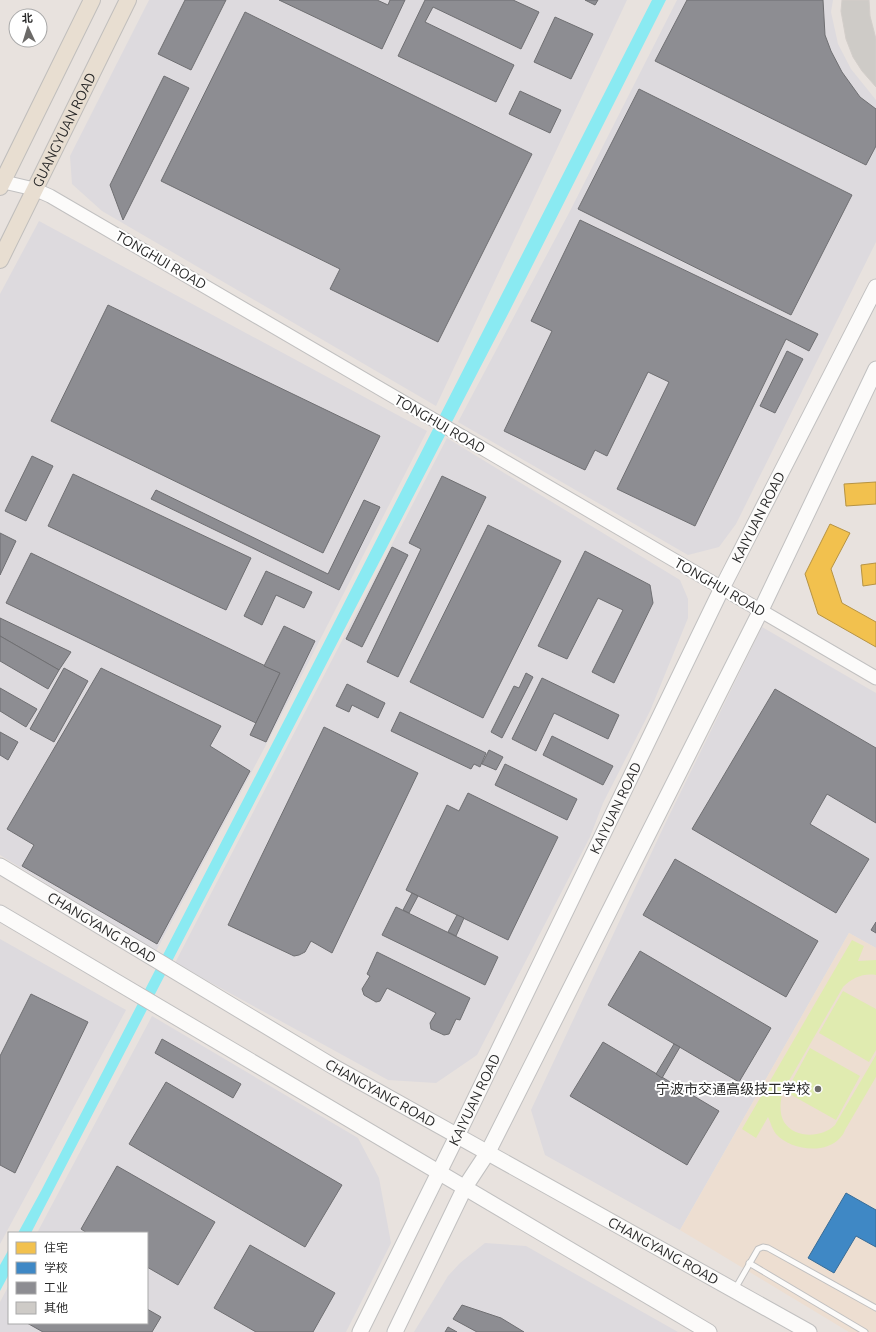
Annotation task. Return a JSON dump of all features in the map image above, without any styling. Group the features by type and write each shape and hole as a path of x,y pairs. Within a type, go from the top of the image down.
{"main road":[{"path":"1,183 92,0"},
{"name":"GUANGYUAN ROAD","path":"0,260 128,0"},
{"name":"KAIYUAN ROAD","path":"360,1332 457,1136 722,588 876,287"},
{"path":"395,1332 465,1188 488,1152 760,610 876,368"},
{"name":"CHANGYANG ROAD","path":"0,866 334,1068 488,1152 809,1332"},
{"path":"0,913 709,1332"}],"street":[{"name":"TONGHUI ROAD","path":"1,183 34,189 57,200 876,678"}],"lane":[{"path":"734,1290 758,1249 762,1246 876,1308"},
{"path":"749,1264 865,1332"}],"shaded area":[{"path":"149,0 627,0 436,406 102,211 72,184 70,156"},
{"path":"677,0 833,0 831,12 838,44 851,69 876,100 876,242 736,524 719,547 688,555 458,422 570,211"},
{"path":"39,221 427,431 266,745 156,951 0,855 0,294"},
{"path":"447,438 680,580 688,599 688,618 650,711 603,803 590,837 477,1055 436,1083 388,1080 175,963"},
{"path":"762,627 876,693 876,948 849,933 680,1230 545,1155 531,1110 664,826"},
{"name":"宁波市交通高级技工学校","path":"849,933 876,948 876,1332 849,1332 680,1230"},
{"path":"0,939 126,1010 0,1244"},
{"path":"152,1016 358,1138 379,1178 391,1243 346,1332 0,1332 0,1302 8,1287 8,1324 148,1324 148,1232 38,1232"},
{"path":"485,1243 526,1246 678,1332 414,1332 448,1276 460,1263"}],"green space":[{"path":"852,940 864,946 858,961 876,960 876,975 858,977 843,987 783,1091 780,1107 784,1122 789,1128 802,1134 816,1134 830,1129 835,1125 876,1055 876,1077 843,1134 834,1143 826,1147 817,1148 798,1147 790,1144 776,1134 768,1117 756,1138 742,1129"},
{"path":"843,991 876,1009 876,1050 869,1062 819,1033"},
{"path":"810,1048 860,1076 836,1120 786,1092"}],"water":[{"path":"652,0 666,0 508,314 32,1232 19,1232 286,717"},
{"path":"8,1251 8,1276 0,1291 0,1265"}],"building: 住宅":[{"path":"876,482 876,504 846,506 844,484"},
{"path":"830,524 850,533 831,569 842,603 876,622 876,647 818,614 805,574"},
{"path":"876,563 876,584 863,586 861,565"}],"building: 学校":[{"path":"846,1193 876,1210 876,1247 856,1236 834,1273 808,1258"}],"building: 工业":[{"path":"185,0 226,0 191,70 158,54"},
{"path":"279,0 377,0 388,5 390,0 405,0 382,49"},
{"path":"425,0 513,0 539,12 521,49 433,7 425,22 514,65 496,102 398,56"},
{"path":"585,0 598,0 595,5"},
{"path":"687,0 823,0 825,35 831,51 842,72 860,97 876,109 876,146 866,165 655,61"},
{"path":"245,12 532,154 438,342 330,289 340,269 161,181"},
{"path":"555,17 593,34 571,79 534,62"},
{"path":"164,76 189,88 123,220 110,185"},
{"path":"639,89 852,195 791,315 578,209"},
{"path":"520,91 561,110 550,133 509,114"},
{"path":"580,220 818,334 809,351 786,339 695,526 617,489 669,382 648,372 607,456 595,450 585,470 504,431 552,331 531,321"},
{"path":"108,305 380,436 323,553 51,421"},
{"path":"787,351 803,359 775,413 760,406"},
{"path":"32,456 53,466 26,521 5,511"},
{"path":"73,474 251,558 226,610 48,526"},
{"path":"442,476 486,497 398,677 367,662 421,549 409,543"},
{"path":"156,490 328,574 364,500 380,507 339,590 151,499"},
{"path":"488,525 561,561 483,718 410,682"},
{"path":"0,533 16,541 0,575"},
{"path":"392,547 408,555 362,647 346,639"},
{"path":"585,551 650,585 653,603 614,683 592,672 623,610 598,598 567,659 538,646"},
{"path":"31,553 280,673 256,723 6,603"},
{"path":"266,571 312,592 304,608 276,595 262,625 244,616"},
{"path":"0,618 71,652 59,670 0,636"},
{"path":"284,626 315,641 266,742 250,735 280,673 264,666"},
{"path":"0,636 59,670 48,689 0,661"},
{"path":"64,668 88,681 54,742 30,729"},
{"path":"101,668 221,726 210,746 250,771 157,944 22,866 34,845 7,829"},
{"path":"526,673 533,677 502,738 491,732 514,686 519,688"},
{"path":"542,678 619,715 608,739 554,713 536,751 512,739"},
{"path":"347,684 385,703 378,718 352,705 349,712 336,706"},
{"path":"0,688 37,709 26,727 0,711"},
{"path":"775,689 876,748 876,823 827,794 810,824 869,859 836,913 692,829"},
{"path":"400,712 486,753 480,767 474,764 471,769 391,731"},
{"path":"324,727 418,773 332,953 311,941 305,952 294,956 228,925"},
{"path":"0,732 18,742 8,760 0,755"},
{"path":"552,736 613,766 603,785 543,755"},
{"path":"489,750 503,757 496,770 482,764"},
{"path":"505,764 577,799 567,820 495,785"},
{"path":"468,793 558,837 508,940 406,890 447,805 459,811"},
{"path":"675,859 818,941 786,997 643,915"},
{"path":"412,893 418,896 409,913 403,910"},
{"path":"396,907 498,957 485,985 382,935"},
{"path":"457,915 464,918 456,936 448,932"},
{"path":"876,922 876,933 871,930"},
{"path":"640,951 771,1028 739,1082 608,1005"},
{"path":"377,952 470,998 460,1020 456,1019 449,1034 444,1035 431,1029 430,1023 436,1013 387,988 380,1001 376,1002 364,995 362,989 370,976 367,974"},
{"path":"31,994 88,1022 15,1173 0,1165 0,1056"},
{"path":"162,1039 241,1084 233,1098 155,1053"},
{"path":"603,1042 719,1111 687,1165 570,1096"},
{"path":"674,1044 680,1047 662,1078 656,1074"},
{"path":"166,1082 342,1185 305,1247 129,1144"},
{"path":"117,1166 215,1222 178,1285 148,1268 148,1232 86,1232 81,1229"},
{"path":"250,1245 335,1293 313,1332 256,1332 214,1308"},
{"path":"462,1305 501,1318 524,1332 477,1332 453,1319"},
{"path":"148,1310 161,1317 152,1332 43,1332 29,1324 148,1324"},
{"path":"448,1327 457,1332 445,1332"}],"building: 其他":[{"path":"842,0 869,0 870,16 876,39 876,87 862,71 853,57 846,39 841,11"}],"place":[{"name":"宁波市交通高级技工学校","path":"818,1089"}]}
